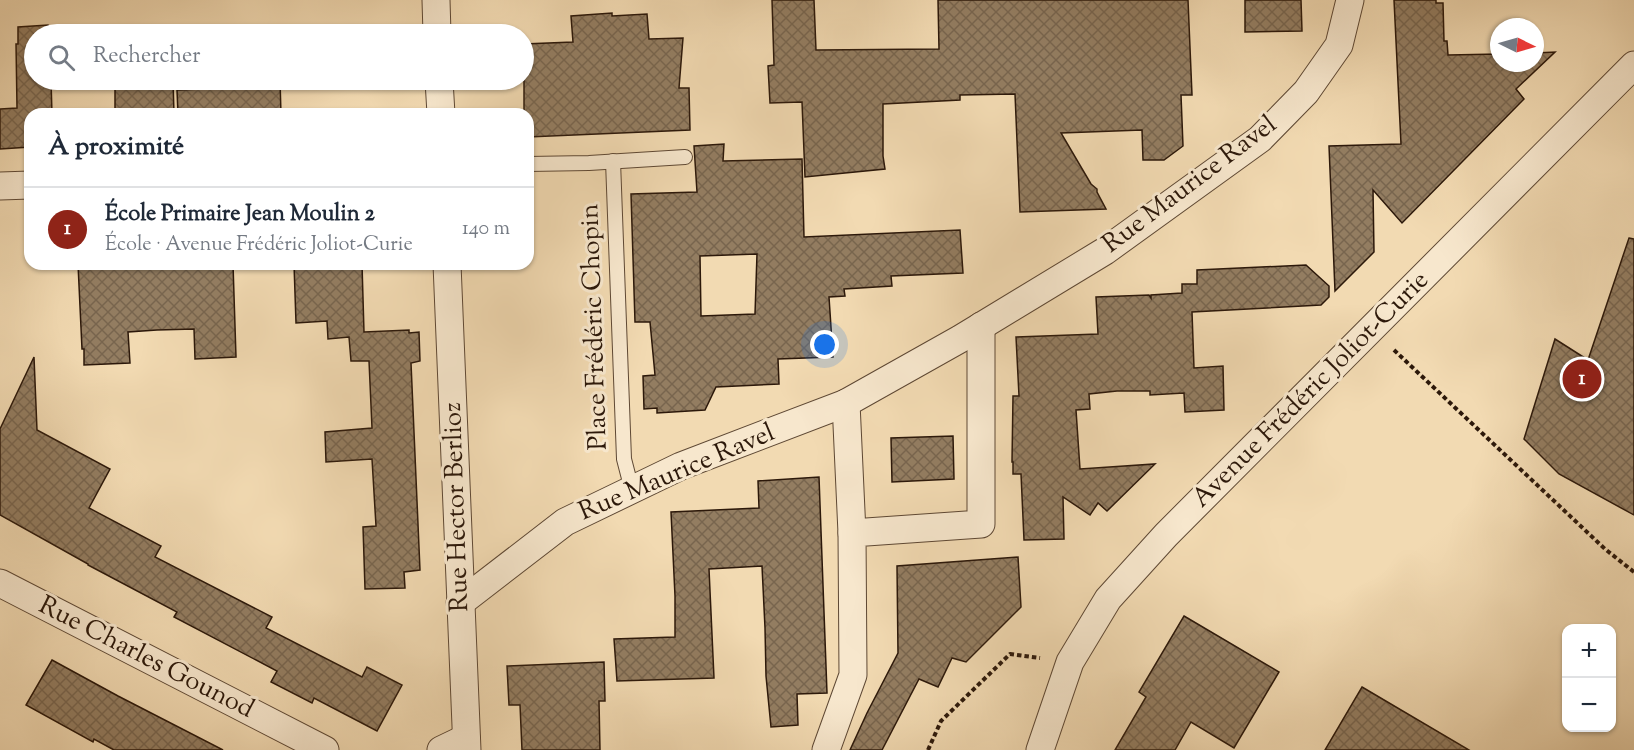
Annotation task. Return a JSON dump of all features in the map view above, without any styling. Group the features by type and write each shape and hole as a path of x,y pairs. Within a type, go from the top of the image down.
{"street":[{"path":"436,0 437,24"},
{"name":"Rue Maurice Ravel","path":"460,603 565,522 681,466 846,403 981,326 1105,251 1260,139 1306,92 1339,45 1350,0"},
{"name":"Avenue Frédéric Joliot-Curie","path":"1040,750 1070,662 1108,599 1166,535 1634,65"},
{"path":"440,90 441,108"},
{"path":"0,186 24,185"},
{"name":"Rue Hector Berlioz","path":"447,270 467,744"},
{"path":"852,533 981,524 981,326"},
{"path":"826,750 853,675 852,533 846,403"},
{"name":"Rue Charles Gounod","path":"0,583 325,750"},
{"path":"441,750 467,744"}],"lane":[{"path":"534,164 685,157"},
{"name":"Place Frédéric Chopin","path":"613,161 624,459 632,490"}],"path":[{"path":"1371,329 1605,549 1634,572"},
{"path":"928,750 941,721 1010,654 1070,662"}],"building":[{"path":"772,0 814,0 816,50 939,49 938,0 1188,0 1192,95 1181,95 1183,146 1164,160 1143,160 1142,130 1061,133 1091,184 1097,189 1106,209 1020,212 1015,94 960,95 960,100 883,104 885,169 805,177 802,102 770,103 768,66 774,65"},
{"path":"1245,0 1301,0 1302,31 1245,32"},
{"path":"1394,0 1436,0 1436,3 1443,3 1444,41 1447,41 1448,55 1490,54 1490,72 1534,72 1516,89 1524,99 1402,223 1373,190 1374,252 1335,291 1329,146 1401,144"},
{"path":"612,13 612,16 647,14 649,39 683,38 679,88 689,88 690,130 534,137 534,108 524,108 524,90 534,90 534,44 573,42 571,16"},
{"path":"18,27 24,27 24,90 51,90 52,108 24,108 24,147 0,149 0,109 17,108"},
{"path":"1555,52 1544,62 1544,53"},
{"path":"115,90 173,90 174,108 115,108"},
{"path":"177,90 280,90 281,108 178,108"},
{"path":"724,144 723,161 802,159 804,237 960,230 963,273 891,276 892,286 844,289 845,296 829,297 833,357 778,359 779,384 716,387 705,410 657,413 657,408 644,409 643,376 655,375 650,322 635,322 631,194 697,192 694,146","holes":["757,254 755,314 701,316 700,256"]},
{"path":"1629,238 1634,239 1634,515 1559,474 1524,439 1555,339 1588,360"},
{"path":"1306,265 1329,286 1329,297 1321,305 1192,312 1194,368 1223,366 1224,410 1185,412 1184,393 1150,395 1150,391 1117,391 1089,394 1090,409 1076,410 1080,469 1155,464 1107,511 1098,503 1090,515 1063,497 1064,539 1024,540 1021,474 1013,474 1012,462 1013,396 1019,396 1016,337 1098,334 1096,297 1149,295 1151,298 1151,295 1182,293 1182,284 1197,284 1197,270"},
{"path":"78,270 233,270 236,357 195,359 194,329 128,332 130,363 84,365 84,349 82,349"},
{"path":"294,270 362,270 364,332 409,330 409,333 419,332 420,361 411,363 420,570 404,572 405,588 365,589 363,527 376,526 372,459 326,462 325,432 372,428 369,361 351,361 349,337 328,339 327,321 296,323"},
{"path":"34,357 37,430 110,469 89,508 161,546 155,557 272,617 266,628 362,677 367,667 402,685 377,731 314,698 312,703 271,682 277,671 174,617 177,612 0,515 0,429"},
{"path":"953,436 954,479 892,482 891,438"},
{"path":"819,477 827,693 797,694 798,725 771,727 766,676 762,566 709,569 714,678 617,681 614,639 675,637 671,512 759,508 758,481"},
{"path":"1018,557 1021,607 966,662 952,658 938,687 919,679 882,750 850,750 898,653 897,566"},
{"path":"1184,616 1279,672 1234,748 1191,722 1175,750 1115,750 1146,697 1139,692"},
{"path":"52,660 223,750 114,750 94,739 93,742 26,705"},
{"path":"604,662 605,701 599,701 600,750 522,750 520,705 509,705 507,666"},
{"path":"1362,687 1469,750 1325,750"}],"place":[{"name":"École Primaire Jean Moulin 2","path":"1582,379"}]}
